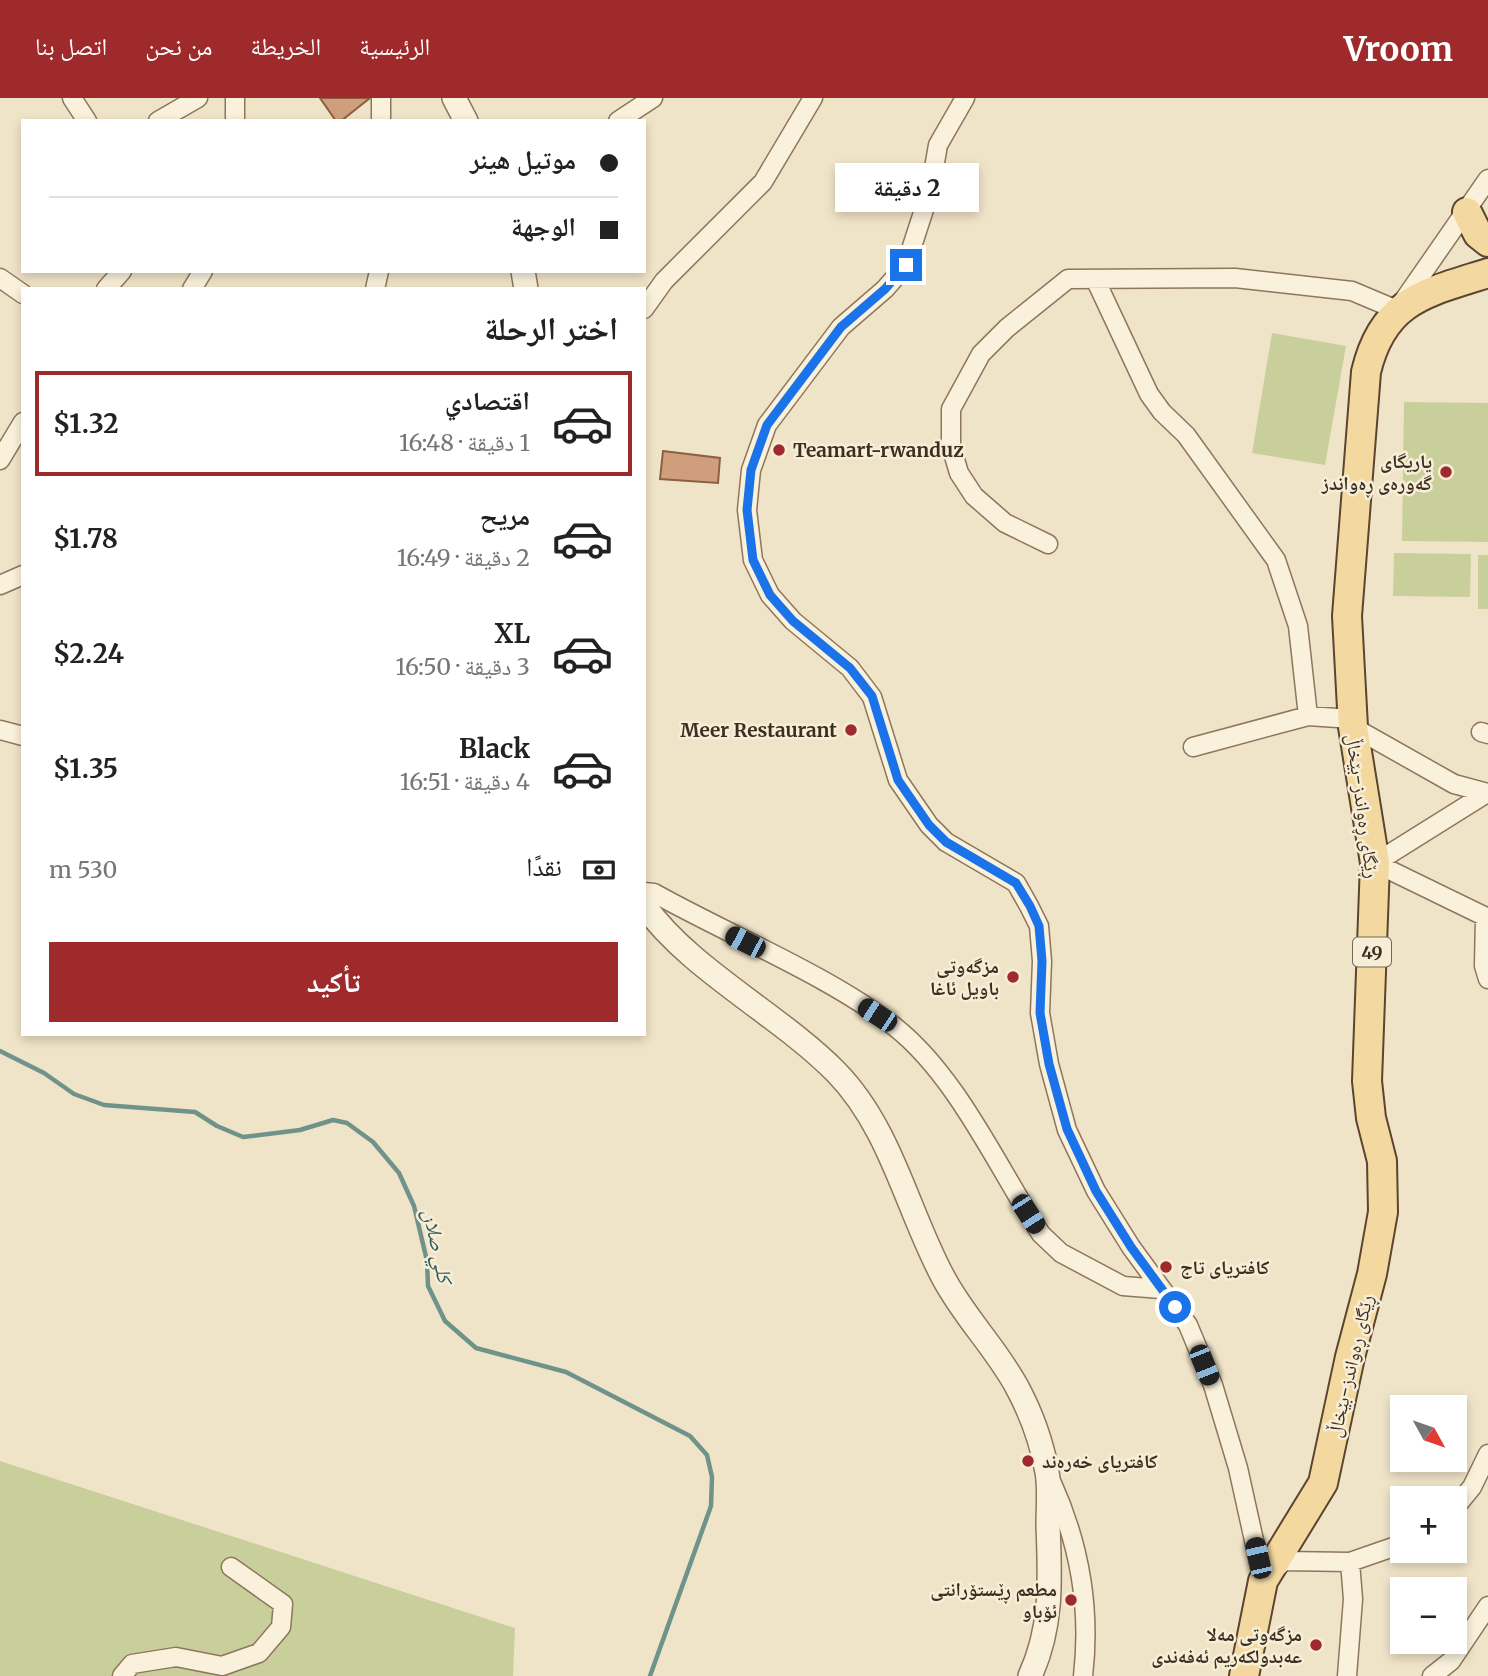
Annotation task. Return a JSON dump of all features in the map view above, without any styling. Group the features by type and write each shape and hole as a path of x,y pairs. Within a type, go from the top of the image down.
{"main road":[{"path":"1468,212 1474,228 1488,242"},
{"name":"ڕێگای ڕەواندز-بێخاڵ","path":"1244,1676 1263,1581 1323,1483 1350,1357 1372,1274 1383,1212 1382,1161 1371,1118 1367,1081 1375,863 1353,723 1347,616 1366,372 1377,338 1397,310 1430,291 1488,273"}],"street":[{"path":"72,98 86,119"},
{"path":"161,119 198,98"},
{"path":"235,98 236,119"},
{"path":"381,98 381,119"},
{"path":"454,98 465,119"},
{"path":"621,119 653,98"},
{"path":"646,306 664,281 762,182 813,98"},
{"path":"965,98 938,145 930,191 906,265 885,289 841,327 767,425 751,470 747,510 753,560 770,595 793,621 850,668 872,696 898,780 929,825 946,842 1016,883 1030,906 1039,926 1042,961 1040,1013 1049,1064 1067,1129 1096,1191 1188,1325 1213,1385 1238,1468 1263,1581"},
{"path":"1048,544 1005,523 974,496 959,473 951,446 951,409 981,354 1007,328 1068,279 1096,281 1236,278 1352,291 1397,310 1468,212 1488,179"},
{"path":"108,287 120,273"},
{"path":"1096,281 1149,394 1162,412 1186,435 1276,560 1298,625 1308,716"},
{"path":"2,285 21,294"},
{"path":"0,460 21,432"},
{"path":"0,585 21,576"},
{"path":"1193,747 1308,716 1353,723 1454,784 1488,793"},
{"path":"0,730 21,735"},
{"path":"1375,863 1488,793"},
{"path":"1375,863 1487,918 1484,966 1488,979"},
{"path":"646,892 654,893 805,973 896,1027 946,1081 1041,1234 1070,1259 1123,1286 1161,1289"},
{"path":"646,907 684,946 835,1070 861,1100 884,1143 943,1277 994,1348 1019,1390 1039,1441 1048,1474 1066,1515 1079,1558 1084,1614 1083,1676"},
{"path":"1467,1493 1488,1454"},
{"path":"1030,1676 1048,1622 1051,1586 1048,1474"},
{"path":"1263,1581 1284,1561 1350,1562 1390,1548"},
{"path":"1347,1676 1353,1600 1350,1562"},
{"path":"122,1676 132,1664 176,1657 222,1666 259,1653 281,1627 283,1604 231,1567"},
{"path":"1432,1676 1451,1661 1488,1606"}],"green space":[{"path":"1272,333 1346,346 1325,465 1252,453"},
{"name":"یاریگای گەورەی ڕەواندز","path":"1404,402 1488,403 1488,542 1402,541"},
{"path":"1394,553 1471,554 1470,597 1393,596"},
{"path":"1478,555 1488,555 1488,609 1478,609"},
{"path":"0,1461 515,1628 513,1676 0,1676"}],"building":[{"path":"320,98 370,98 344,119 335,119"},
{"path":"663,451 720,458 718,483 660,479"}],"waterway":[{"name":"كلي صلان","path":"0,1051 44,1073 74,1094 104,1105 195,1112 217,1126 243,1137 300,1130 333,1120 347,1123 373,1142 399,1173 414,1206 427,1261 428,1286 445,1321 476,1348 566,1372 690,1436 707,1455 712,1477 711,1506 650,1676"}],"place":[{"name":"Teamart-rwanduz","path":"779,450"},
{"name":"یاریگای گەورەی ڕەواندز","path":"1446,472"},
{"name":"Meer Restaurant","path":"851,730"},
{"name":"مزگەوتی باویل ئاغا","path":"1013,977"},
{"name":"کافتریای تاج","path":"1166,1267"},
{"name":"کافتریای خەرەند","path":"1028,1461"},
{"name":"مطعم ڕێستۆرانتی ئۆباو","path":"1071,1600"},
{"name":"مزگەوتی مەلا عەبدولکەریم ئەفەندی","path":"1316,1645"}],"route":[{"path":"906,265 885,289 841,327 767,425 751,470 747,510 753,560 770,595 793,621 821,641 850,668 872,696 886,749 898,780 929,825 946,842 1016,883 1030,906 1039,926 1042,961 1040,1013 1049,1064 1067,1129 1096,1191 1131,1247 1175,1307"}]}
